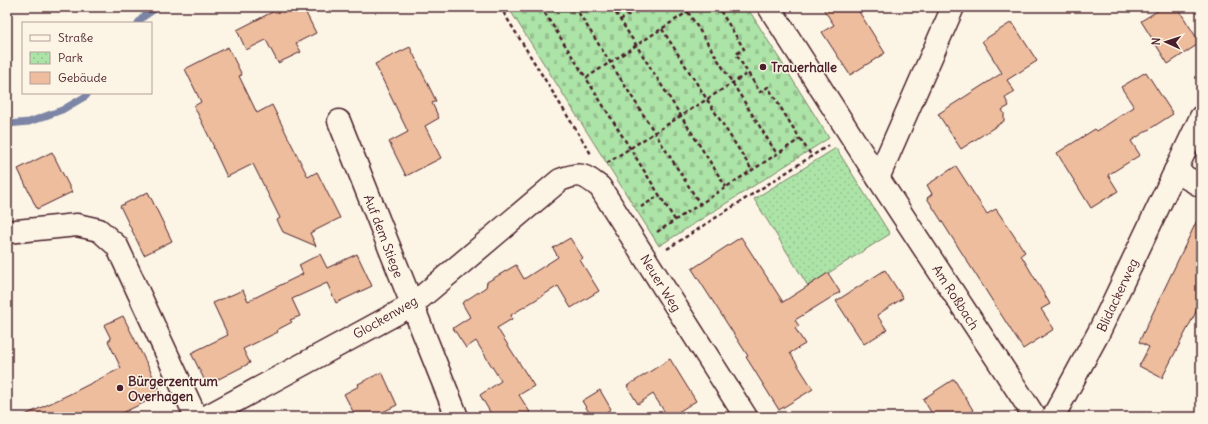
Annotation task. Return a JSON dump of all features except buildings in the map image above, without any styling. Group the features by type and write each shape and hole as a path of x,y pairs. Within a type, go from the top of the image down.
{"street":[{"name":"Am Roßbach","path":"769,7 878,178 1035,417"},
{"path":"878,178 953,7"},
{"name":"Blidackerweg","path":"1053,417 1099,332 1201,117"},
{"name":"Auf dem Stiege","path":"340,121 457,417"},
{"path":"1175,171 1201,186"},
{"name":"Glockenweg","path":"206,417 236,409 412,304 560,180 573,175 593,172"},
{"name":"Neuer Weg","path":"593,172 600,187 746,417"},
{"path":"7,232 77,225 99,230 117,246 196,417"}],"path":[{"path":"500,7 593,172 748,73"},
{"path":"541,7 675,220"},
{"path":"576,7 700,204"},
{"path":"612,7 726,187"},
{"path":"620,20 642,7"},
{"path":"586,78 696,7"},
{"path":"718,7 744,49 736,54 760,92 768,87 812,156"},
{"path":"688,12 777,154"},
{"path":"662,29 752,170"},
{"path":"648,261 849,132"},
{"path":"656,232 800,139"},
{"path":"641,207 660,195"}],"green space":[{"path":"508,7 747,7 829,138 659,246"},
{"path":"836,148 890,234 808,286 754,199"}],"waterway":[{"path":"139,22 143,17 158,7"},
{"path":"7,124 29,122 62,110 87,94"}],"place":[{"name":"Trauerhalle","path":"763,67"},
{"name":"Bürgerzentrum Overhagen","path":"120,388"}]}
